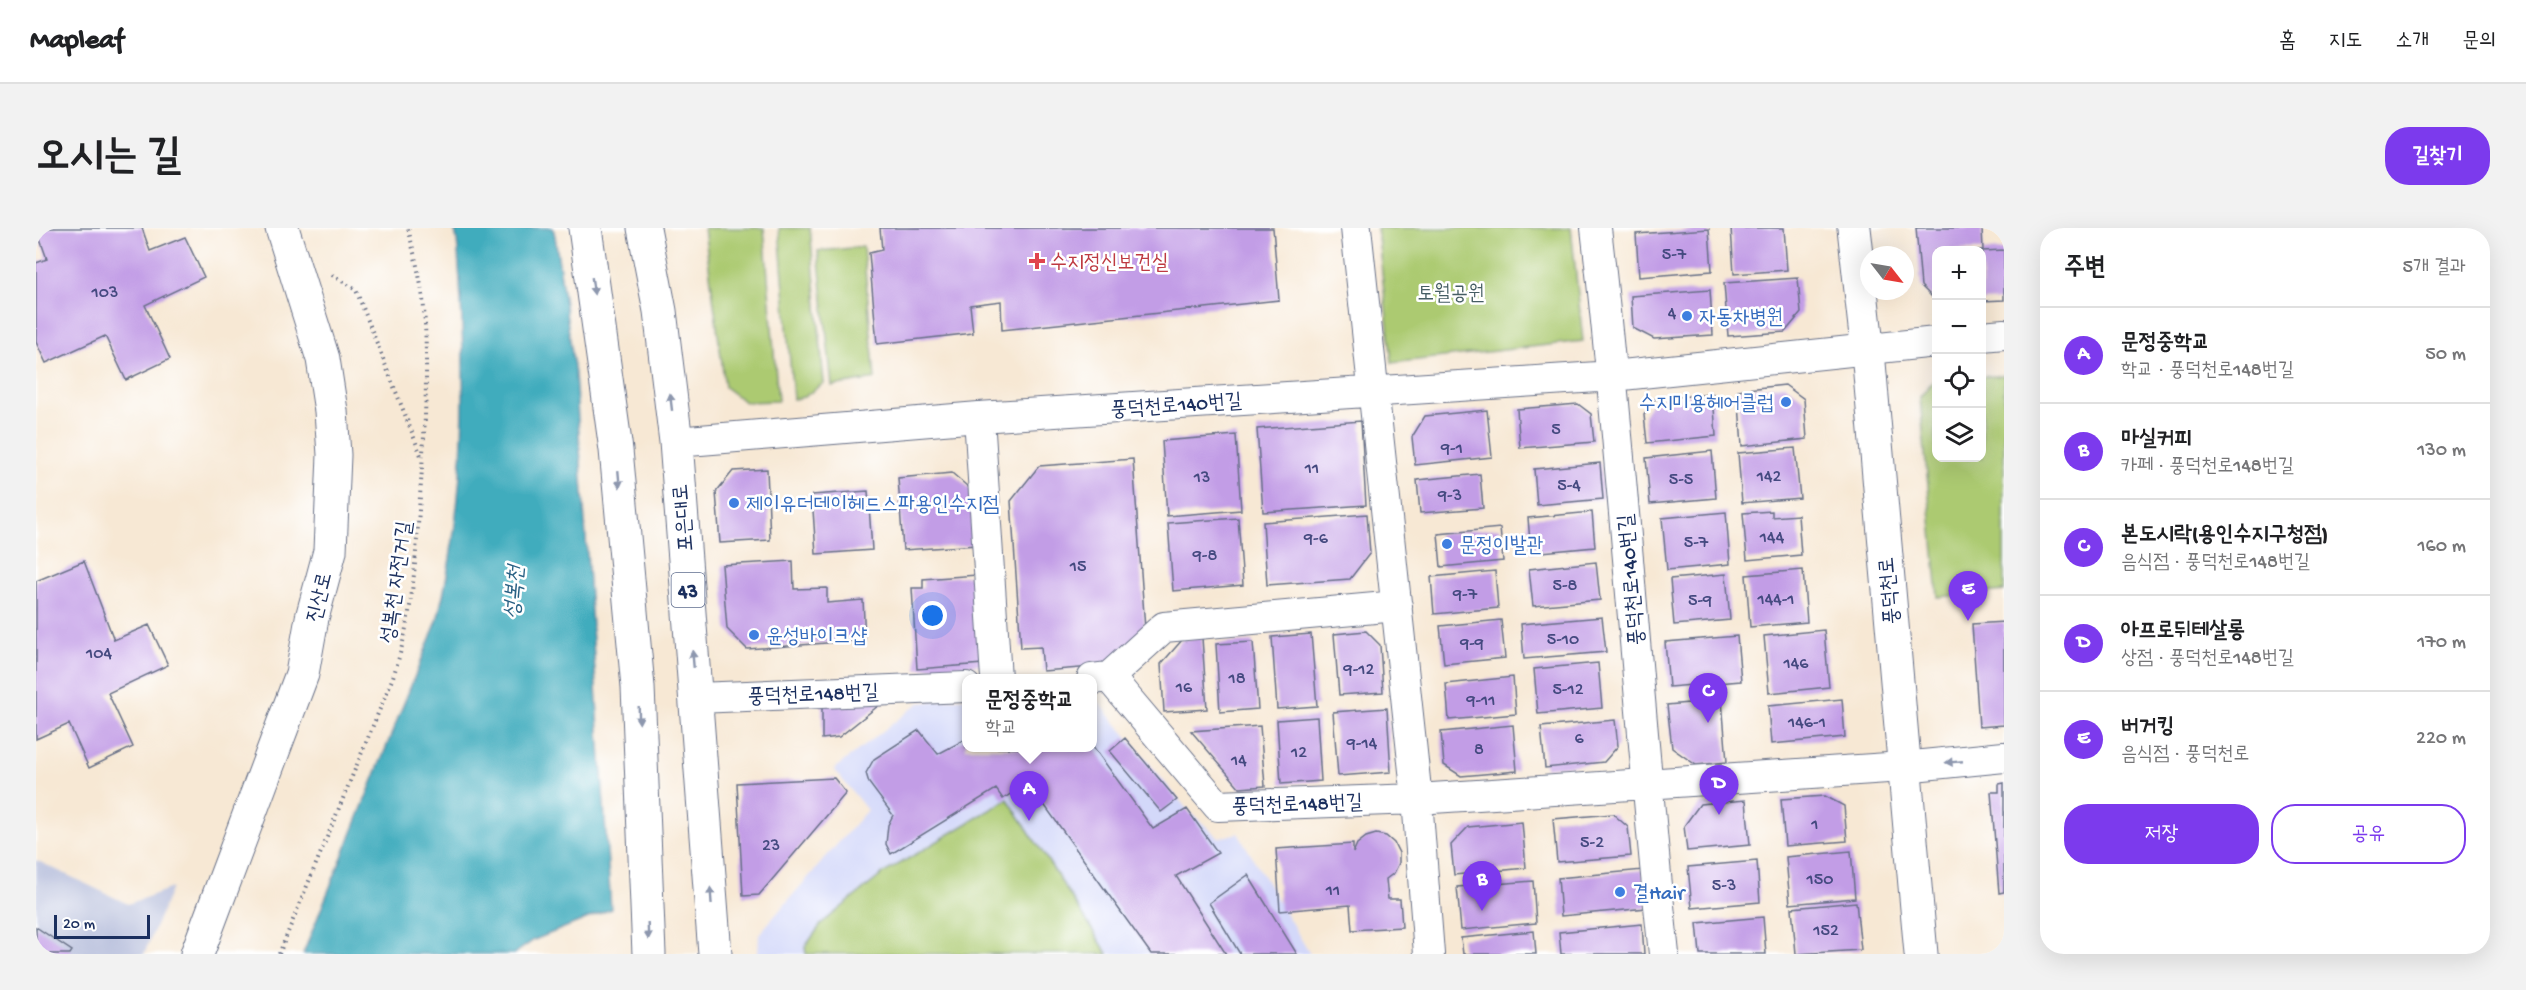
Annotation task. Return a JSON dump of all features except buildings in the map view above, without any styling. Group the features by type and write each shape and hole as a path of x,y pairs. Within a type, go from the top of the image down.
{"main road":[{"path":"585,228 616,450 638,687 649,954"},
{"name":"포은대로","path":"644,228 660,311 675,442 697,698 715,954"},
{"name":"풍덕천로","path":"1854,228 1868,351 1921,954"},
{"name":"진산로","path":"196,954 302,674 312,618 330,551 334,455 331,411 323,359 285,238"}],"street":[{"path":"1356,228 1417,800 1430,954"},
{"path":"1596,228 1613,376"},
{"path":"1986,336 2004,334"},
{"name":"풍덕천로140번길","path":"675,442 979,417 1613,376 1932,343"},
{"name":"풍덕천로140번길","path":"1613,376 1646,783"},
{"path":"979,417 996,674"},
{"path":"1101,678 1164,627 1397,606"},
{"name":"풍덕천로148번길","path":"1101,678 1218,806 1417,800 1904,767 2004,757"},
{"name":"풍덕천로148번길","path":"697,698 962,687"},
{"path":"1646,783 1664,954"},
{"path":"1409,954 1425,907"}],"path":[{"name":"성복천 자전거길","path":"279,954 393,676 405,641 414,590 423,459 426,364 424,306 408,228"},
{"path":"285,238 356,290 423,459"}],"shaded area":[{"path":"962,698 962,752 1097,752 1097,700 1187,809 1219,838 1238,833 1310,954 758,954 759,934 867,810 834,769 919,703"},
{"path":"36,860 128,904 172,888 144,954 36,954"}],"green space":[{"path":"704,228 764,228 778,401 745,402 725,387"},
{"path":"779,228 810,228 824,383 804,397 793,399"},
{"name":"토월공원","path":"1377,228 1571,228 1583,341 1392,363"},
{"path":"863,247 875,379 832,386 818,251"},
{"path":"2004,375 2004,591 1938,597 1920,397 1932,382 1932,462 1986,462 1986,377"},
{"path":"1008,799 1108,954 806,954 805,947 822,923 884,873"}],"water":[{"name":"성복천","path":"454,228 553,228 555,236 575,374 611,909 534,940 514,954 303,954 437,621 447,575 460,480 463,383 460,287 457,239"}],"place":[{"name":"수지정신보건실","path":"1037,261"},
{"name":"자동차병원","path":"1687,316"},
{"name":"수지미용헤어클럽","path":"1786,402"},
{"name":"제이유더데이헤드스파용인수지점","path":"734,503"},
{"name":"문정이발관","path":"1447,544"},
{"name":"버거킹","path":"1968,621"},
{"name":"윤성바이크샵","path":"754,635"},
{"name":"본도시락(용인수지구청점)","path":"1708,723"},
{"name":"아프로뒤테살롱","path":"1719,815"},
{"name":"문정중학교","path":"1029,821"},
{"name":"결Hair","path":"1620,892"},
{"name":"마실커피","path":"1482,911"}]}
